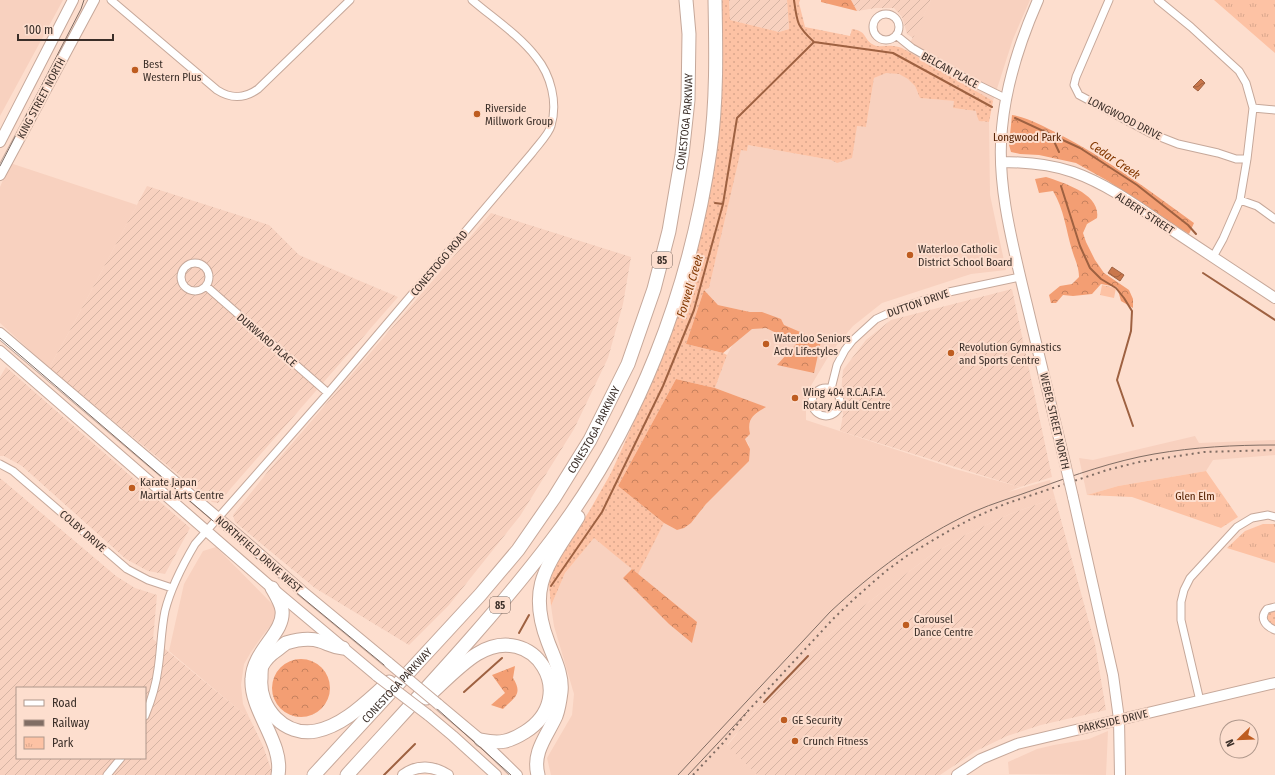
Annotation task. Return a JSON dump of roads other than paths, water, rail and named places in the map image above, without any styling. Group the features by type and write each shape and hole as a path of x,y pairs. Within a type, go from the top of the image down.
{"highway":[{"name":"CONESTOGA PARKWAY","path":"314,775 480,595 518,550 554,498 590,440 628,364 654,289 667,238 680,162 688,100 689,34 686,0"},
{"name":"CONESTOGA PARKWAY","path":"347,775 502,604 553,538 581,498 626,424 652,365 678,294 696,228 710,150 715,93 715,0"},
{"path":"538,775 536,758 539,748 556,715 562,690 558,668 543,628 539,606 540,584 549,564 603,473 612,447"},
{"path":"272,588 282,610 282,620 278,629 256,660 252,673 251,684 256,704 277,752 278,775"},
{"path":"343,648 334,647 315,640 299,640 285,644 271,654 262,666 260,686 265,705 278,722 288,728 302,732 315,731 332,726 357,710 444,633"},
{"path":"370,749 477,654 499,646 508,645 525,648 539,659 548,675 550,692 549,704 541,718 531,728 517,737 501,743 481,740"}],"main road":[{"name":"KING STREET NORTH","path":"0,142 73,0"},
{"name":"KING STREET NORTH","path":"0,175 94,0"},
{"name":"WEBER STREET NORTH","path":"1038,0 1018,50 1007,99 1002,128 1002,178 1020,277 1114,675 1119,719 1120,775"},
{"name":"ALBERT STREET","path":"1001,162 1023,162 1046,165 1075,173 1099,184 1140,208 1275,298"},
{"name":"NORTHFIELD DRIVE WEST","path":"0,333 308,596 481,740 517,775"},
{"name":"NORTHFIELD DRIVE WEST","path":"0,351 272,588 377,676 428,715 496,775"},
{"name":"PARKSIDE DRIVE","path":"957,775 981,760 1017,744 1275,683"},
{"path":"403,775 418,768 429,767 439,769 448,775"}],"street":[{"path":"111,0 218,90 233,97 248,95 258,89 350,0"},
{"name":"CONESTOGO ROAD","path":"218,518 328,393 532,153 551,127 554,108 552,92 546,73 536,57 516,37 472,0"},
{"name":"LONGWOOD DRIVE","path":"1108,0 1076,77 1074,85 1079,95 1150,133 1178,144 1218,152 1236,159 1247,159"},
{"path":"1158,0 1240,71 1246,83 1253,108 1240,200 1223,239 1213,257"},
{"name":"BELCAN PLACE","path":"896,35 912,48 974,83 1007,99"},
{"path":"1253,108 1275,110"},
{"path":"1240,200 1257,206 1275,219"},
{"name":"DUTTON DRIVE","path":"830,389 837,365 845,350 856,337 876,319 900,308 949,292 1020,277"},
{"name":"DURWARD PLACE","path":"206,286 328,393"},
{"path":"830,389 836,392 840,398 839,408 831,416 820,415 813,408 813,397 820,390 830,389"},
{"name":"COLBY DRIVE","path":"0,464 13,471 127,569 148,580 172,588"},
{"path":"1200,701 1182,620 1181,602 1184,590 1190,578 1237,527 1252,518 1268,515 1275,517"},
{"path":"146,713 157,677 165,612 172,588 182,566 195,544 218,518"},
{"path":"1275,607 1267,609 1263,615 1266,626 1275,630"},
{"path":"107,775 120,759"}],"water":[{"path":"1201,79 1205,83 1198,91 1193,87"},
{"path":"1112,267 1124,275 1120,281 1108,273"}],"waterway":[{"name":"Forwell Creek","path":"794,0 799,24 804,32 814,42"},
{"name":"Cedar Creek","path":"814,42 893,53 992,107"},
{"name":"Forwell Creek","path":"551,586 602,512 663,386 694,310 723,204 737,118 814,42"},
{"name":"Cedar Creek","path":"1015,118 1080,148 1137,185 1188,225 1196,234"},
{"path":"1051,135 1059,152"},
{"path":"1061,186 1080,246 1090,268 1101,279 1116,288 1132,311 1131,331 1117,380 1133,426"},
{"name":"Forwell Creek","path":"715,203 723,204"},
{"name":"Cedar Creek","path":"1203,273 1275,320"},
{"name":"Forwell Creek","path":"519,633 529,615"},
{"path":"764,702 808,656"},
{"name":"Forwell Creek","path":"464,692 502,658"},
{"name":"Forwell Creek","path":"384,775 415,744"}],"tram line":[{"path":"0,166 81,9 84,0"},
{"path":"0,338 304,599 435,707 511,775"},
{"path":"678,775 830,612 846,597 897,556 953,522 996,503 1124,460 1199,448 1275,445"},
{"path":"688,775 747,712"}],"railway":[{"path":"693,775 723,743 747,712 834,618 854,599 886,571 908,555 952,529 1005,504 1107,470 1139,462 1204,452 1275,450"}],"place":[{"name":"Best Western Plus","path":"135,70"},
{"name":"Riverside Millwork Group","path":"477,114"},
{"name":"Waterloo Catholic District School Board","path":"910,255"},
{"name":"Waterloo Seniors Actv Lifestyles","path":"766,344"},
{"name":"Revolution Gymnastics and Sports Centre","path":"951,353"},
{"name":"Wing 404 R.C.A.F.A. Rotary Adult Centre","path":"795,398"},
{"name":"Karate Japan Martial Arts Centre","path":"132,488"},
{"name":"Carousel Dance Centre","path":"906,625"},
{"name":"GE Security","path":"784,720"},
{"name":"Crunch Fitness","path":"795,741"}],"park label":[{"name":"Longwood Park","path":"1027,137"},
{"name":"Glen Elm","path":"1195,496"}]}
